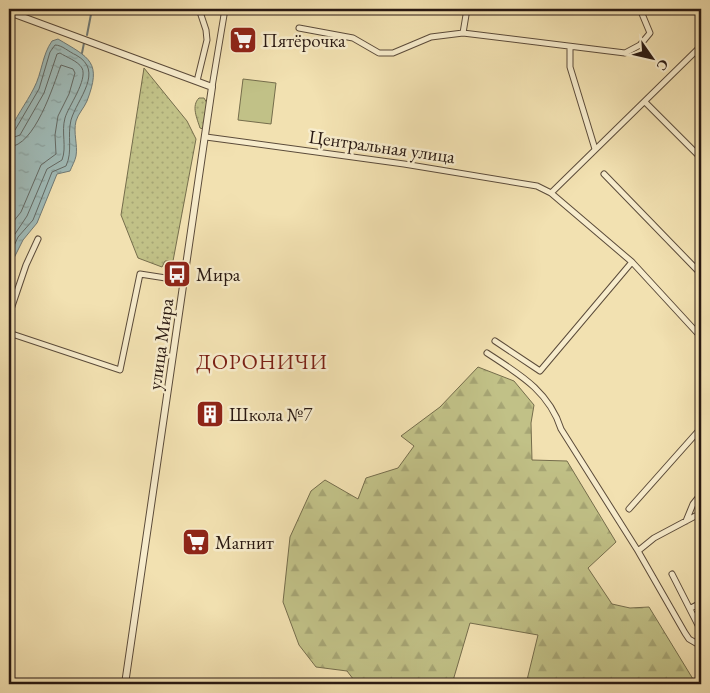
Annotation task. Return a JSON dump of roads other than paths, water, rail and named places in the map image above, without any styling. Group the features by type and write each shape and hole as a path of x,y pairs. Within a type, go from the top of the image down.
{"street":[{"path":"197,81 207,40 206,30 199,9"},
{"name":"улица Мира","path":"125,684 225,9"},
{"path":"463,32 467,9"},
{"path":"299,28 354,38 379,53 393,53 431,38 463,32 625,53 640,45 650,33 640,9"},
{"path":"9,12 212,87"},
{"path":"551,193 701,46"},
{"path":"570,47 570,67 595,148"},
{"path":"644,102 701,158"},
{"name":"Центральная улица","path":"206,137 529,184 551,193 632,262 701,337"},
{"path":"604,174 701,274"},
{"path":"9,315 26,265 38,240"},
{"path":"494,341 540,371 632,262"},
{"path":"9,333 120,370 140,274 185,281"},
{"path":"487,353 530,381 557,415 561,429 638,551 685,633 689,639 701,646"},
{"path":"629,509 701,428"},
{"path":"686,521 693,504 701,494"},
{"path":"638,551 654,538 701,513"},
{"path":"672,574 691,608 701,631"},
{"path":"691,608 701,603"}],"water":[{"path":"58,39 78,51 90,62 93,69 91,88 87,101 76,121 76,156 70,171 57,174 37,223 23,240 9,268 9,134 37,82 49,46 52,41"}],"waterway":[{"path":"87,35 92,9"},
{"path":"82,53 84,43"}],"place":[{"name":"Пятёрочка","path":"243,40"},
{"name":"Мира","path":"177,274"},
{"name":"Школа №7","path":"210,414"},
{"name":"Магнит","path":"196,542"}],"district":[{"name":"ДОРОНИЧИ","path":"262,362"}]}
